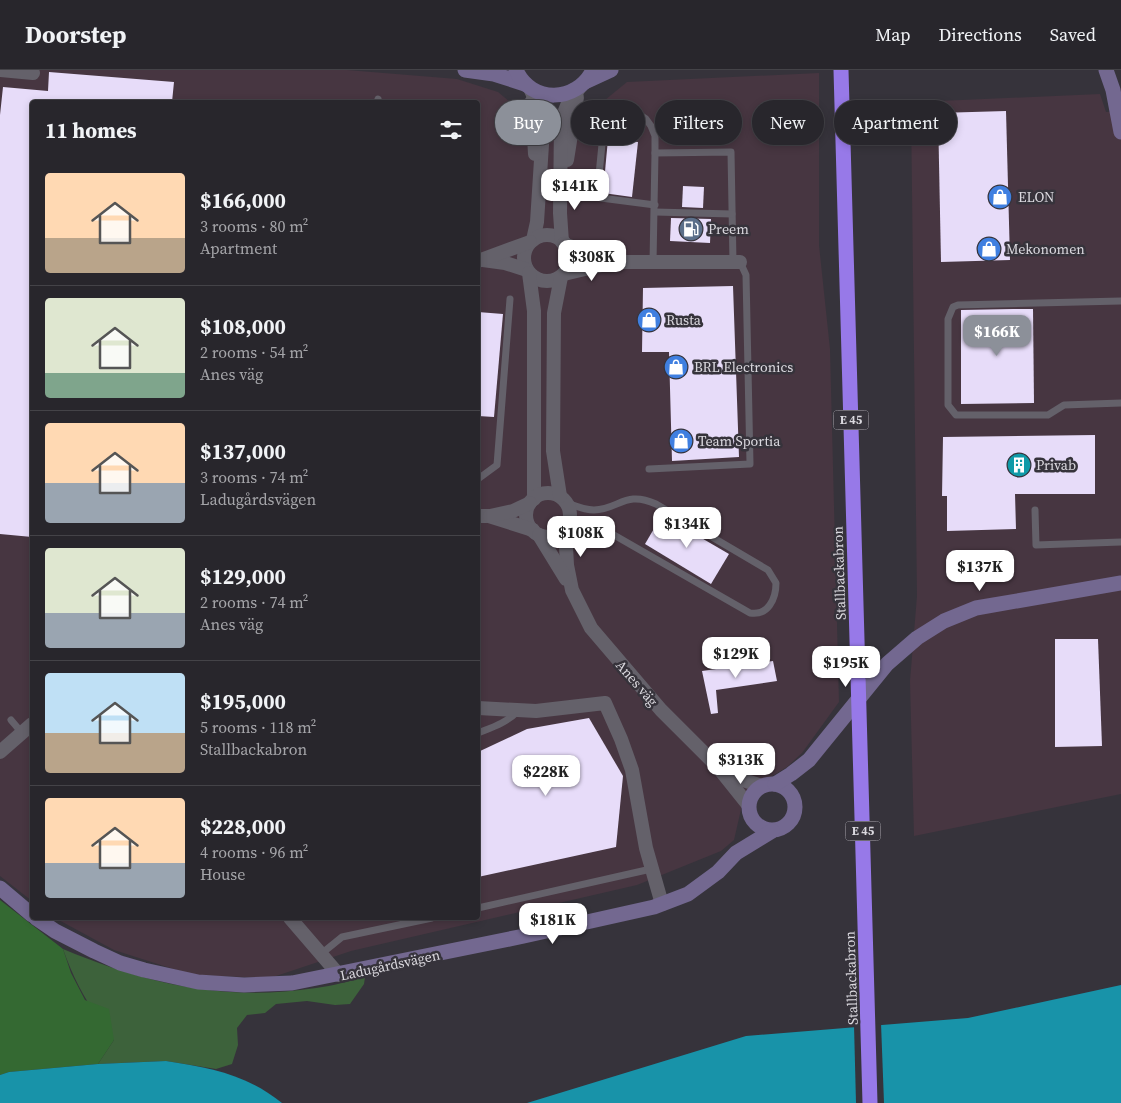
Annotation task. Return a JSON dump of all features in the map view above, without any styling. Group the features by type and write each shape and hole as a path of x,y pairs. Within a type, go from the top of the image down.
{"highway":[{"name":"Stallbackabron","path":"841,70 870,1103"}],"street":[{"path":"0,70 33,73"},
{"path":"464,70 520,77 546,95 558,96 570,93 586,80 612,70"},
{"path":"1107,70 1121,74"},
{"path":"1107,70 1121,132"},
{"path":"520,77 539,171 537,222 532,241 524,253 534,311 532,501 527,517 536,533"},
{"path":"483,516 536,533 556,536 567,525 569,509 563,500 553,442 554,313 562,275 570,259 563,243 560,213 561,182 568,157 573,112 586,80"},
{"path":"480,260 548,236 614,262"},
{"path":"480,260 505,263 528,272 534,278 548,281 562,275 614,262 736,262"},
{"path":"483,516 514,511 546,493 563,500"},
{"name":"Anes väg","path":"567,525 567,565 572,590"},
{"name":"Anes väg","path":"536,533 572,590 591,628 661,710 717,766 750,811"},
{"path":"768,785 788,791 793,798 795,812 785,827 772,831 760,827 750,811 753,794 768,785 791,774 809,760 887,664 917,638 944,621 976,608 1121,582"},
{"path":"480,708 536,711 605,703 632,770 651,869 662,904"},
{"path":"0,752 28,729"},
{"path":"793,798 809,760"},
{"name":"Anes väg","path":"717,766 740,779 768,785"},
{"name":"Ladugårdsvägen","path":"736,853 745,836 750,811"},
{"name":"Ladugårdsvägen","path":"39,920 55,931 120,963 172,978 206,983 292,984 524,936 662,904 688,894 718,872 736,853 772,831"},
{"path":"0,888 30,913"},
{"path":"292,920 339,975"}],"lane":[{"path":"653,263 655,208 654,136 646,119 640,115 613,118 606,125 603,134 596,189 597,196 655,208 732,214"},
{"path":"649,469 750,464 746,275 736,262 730,152 655,153"},
{"path":"480,478 497,465 510,299"},
{"path":"1121,301 958,305 953,307 948,319 948,406 956,415 1048,415 1064,405 1121,403"},
{"path":"563,500 593,510 636,498 656,504 768,570 776,583 773,601 766,610 757,614 750,613 593,523 567,525"},
{"path":"1035,510 1036,545 1121,542"},
{"path":"480,732 500,725 510,719 518,710"},
{"path":"11,720 28,729"},
{"path":"480,908 651,869"},
{"path":"321,954 342,938 423,920"}],"shaded area":[{"path":"0,70 347,70 457,79 498,92 508,100 495,100 495,145 561,145 561,116 571,117 571,145 645,145 645,100 605,100 627,82 819,73 819,100 752,100 752,145 819,145 819,245 830,349 839,702 802,753 787,767 745,792 734,840 721,851 637,885 351,951 270,978 192,975 114,950 59,920 480,920 480,100 30,100 30,899 0,876"},
{"path":"1100,94 1106,112 1121,111 1121,794 914,836 910,681 917,596 911,145 957,145 957,100"}],"green space":[{"path":"0,900 63,949 71,973 85,1000 109,1009 114,1040 98,1064 9,1072 0,1075"},
{"path":"63,949 125,972 187,987 218,991 282,992 329,986 365,977 364,984 350,1004 335,1005 307,1001 276,1004 265,1013 247,1015 237,1028 238,1045 232,1064 216,1069 166,1061 98,1064 114,1040 85,997"}],"water":[{"path":"1121,985 1121,1103 527,1103 746,1036 968,1018"},
{"path":"166,1061 198,1066 241,1079 255,1085 282,1103 0,1103 0,1075 9,1072 98,1064"}],"pier":[{"path":"881,1023 884,1103 856,1103 854,1025"}],"building":[{"path":"49,72 174,82 172,100 30,100 30,537 0,534 0,115 3,87 48,91"},
{"path":"1006,111 1010,260 941,262 939,145 957,145 957,112"},
{"path":"607,145 638,145 632,197 603,193"},
{"path":"683,186 704,187 703,208 682,207"},
{"path":"671,218 711,219 710,243 670,241"},
{"path":"733,286 739,457 672,461 669,352 642,352 643,288"},
{"path":"1033,309 1034,403 961,404 961,310"},
{"path":"480,312 503,314 494,417 480,416"},
{"name":"Privab","path":"1095,435 1095,494 1015,494 1016,529 947,531 947,496 942,496 943,437"},
{"path":"662,515 729,554 711,584 645,544"},
{"path":"1055,639 1098,639 1102,746 1055,747"},
{"path":"773,661 777,681 716,690 718,713 711,714 702,671"},
{"path":"589,718 623,776 616,847 480,877 480,751 527,729"}],"place":[{"name":"ELON","path":"1000,197"},
{"name":"Preem","path":"691,229"},
{"name":"Mekonomen","path":"989,249"},
{"name":"Rusta","path":"649,320"},
{"name":"BRL Electronics","path":"676,367"},
{"name":"Team Sportia","path":"681,441"},
{"name":"Privab","path":"1019,465"}]}
